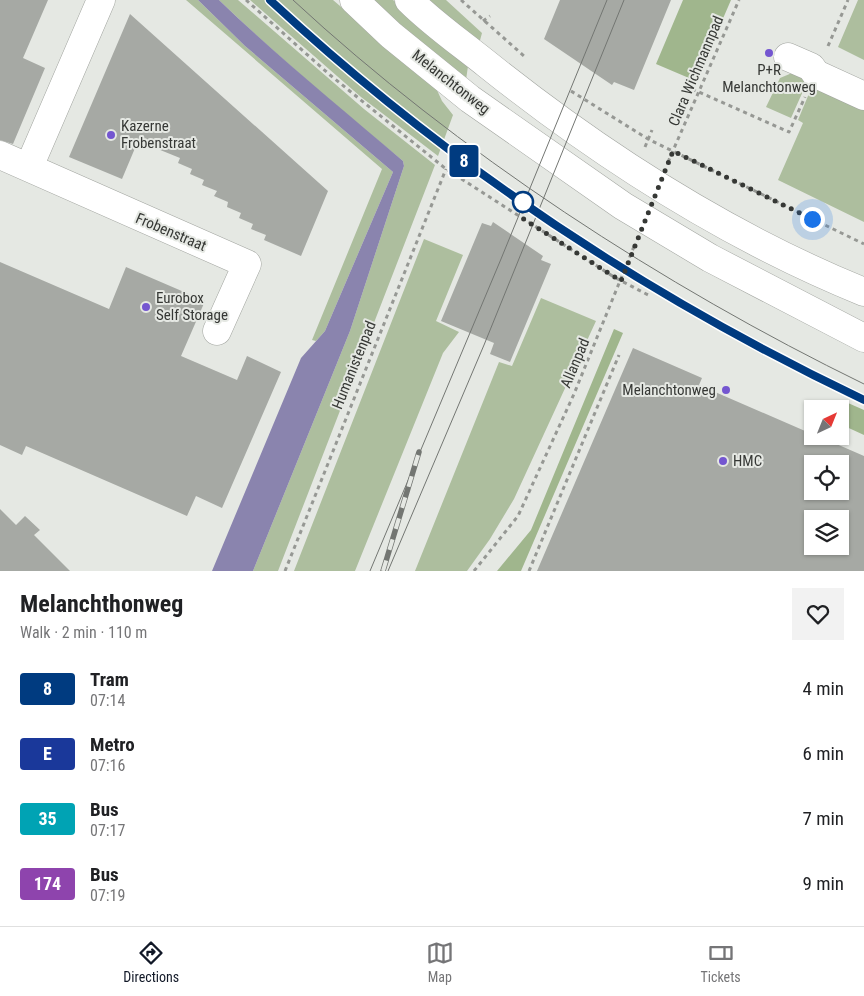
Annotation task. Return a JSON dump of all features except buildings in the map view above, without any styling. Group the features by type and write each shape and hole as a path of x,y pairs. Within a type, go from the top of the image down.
{"street":[{"path":"29,167 101,0"},
{"name":"Melanchtonweg","path":"354,0 391,35 470,99 645,220 710,258 864,338"},
{"path":"409,0 536,104 659,185 744,236 831,279 864,292"},
{"path":"788,57 811,67 816,74 864,96"},
{"name":"Frobenstraat","path":"0,156 29,167 139,219 247,264 217,331"}],"path":[{"path":"246,0 330,75 446,169 621,281 650,296"},
{"path":"460,0 530,61"},
{"name":"Clara Wichmannpad","path":"673,151 739,0"},
{"path":"483,21 490,16"},
{"path":"567,89 606,115 673,151 864,244"},
{"path":"659,185 673,151"},
{"name":"Humanistenpad","path":"285,571 446,169"},
{"name":"Allanpad","path":"474,571 518,516 574,394 645,220"},
{"path":"529,571 619,355"}],"green space":[{"path":"186,0 198,0 245,46 393,172 325,331 316,341 312,340 382,169"},
{"path":"219,0 238,0 364,109 435,165 278,571 253,571 350,331 404,166 403,161 264,42"},
{"path":"250,0 333,0 436,88 442,101 453,115 438,156 361,97"},
{"path":"369,0 393,0 468,66 466,80"},
{"path":"424,0 446,0 482,33 479,44"},
{"path":"683,0 731,0 696,81 656,64"},
{"path":"858,0 864,0 864,60 838,47"},
{"path":"792,73 808,80 791,118 766,107 780,78"},
{"path":"815,79 864,100 864,222 778,180 803,123 798,120"},
{"path":"424,239 463,255 436,321 459,332 443,353 355,571 294,571"},
{"path":"541,298 596,321 514,499 490,539 467,571 415,571 499,362 512,366"},
{"path":"614,329 623,333 521,571 497,571 531,530"},
{"path":"849,403 864,410 864,435 849,428"}],"shaded area":[{"path":"198,0 219,0 287,62 403,161 404,166 350,331 253,571 212,571 301,358 325,331 393,172 245,46"}],"tram line":[{"path":"270,0 337,60 406,116 478,171 552,222 627,271 705,317 784,360 864,400"},
{"name":"8","path":"270,0 313,39 425,133 564,231 625,270 742,336 832,385 864,400"},
{"path":"293,0 356,56 423,110 565,212 638,260 713,304 788,346 864,384"},
{"path":"370,571 607,0"},
{"path":"388,571 484,345 624,0"}],"railway":[{"path":"383,571 419,452"}],"place":[{"name":"P+R Melanchtonweg","path":"769,53"},
{"name":"Kazerne Frobenstraat","path":"111,135"},
{"name":"Eurobox Self Storage","path":"146,307"},
{"name":"Melanchtonweg","path":"726,390"},
{"name":"HMC","path":"723,461"}],"route":[{"path":"523,202 522,218 621,281 673,151 812,219"}]}
